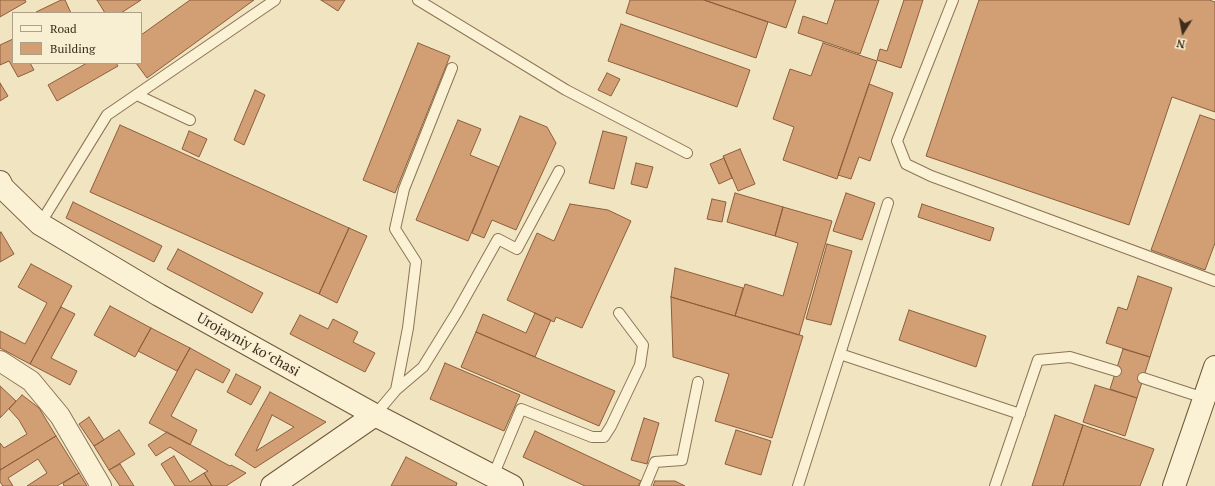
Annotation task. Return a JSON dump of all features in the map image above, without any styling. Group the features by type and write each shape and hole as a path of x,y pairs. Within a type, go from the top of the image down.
{"main road":[{"name":"Urоjayniy koʻchasi","path":"0,182 3,188 40,224 159,295 375,415 503,481"},
{"path":"1174,486 1215,367"},
{"path":"272,486 375,415"}],"street":[{"path":"0,361 32,381 60,416 101,486"}],"lane":[{"path":"40,224 107,115 275,0"},
{"path":"418,0 566,90 687,153"},
{"path":"954,0 897,141 906,164 938,178 1215,281"},
{"path":"396,390 408,328 416,262 395,229 404,189 452,68"},
{"path":"137,94 190,120"},
{"path":"375,415 396,390 423,367 457,312 498,239 517,249 559,171"},
{"path":"798,486 888,203"},
{"path":"503,481 521,408 592,437 604,437 611,426 640,365 643,345 619,313"},
{"path":"840,354 1020,414"},
{"path":"995,486 1038,360 1070,357 1116,371"},
{"path":"1143,378 1204,398"},
{"path":"645,486 655,462 682,460 698,382"}],"building":[{"path":"0,0 25,0 26,2 0,17"},
{"path":"61,0 65,0 71,12 36,12"},
{"path":"97,0 141,0 123,12 104,12"},
{"path":"190,0 254,0 147,78 137,64 142,64 142,34"},
{"path":"321,0 345,0 338,11"},
{"path":"630,0 704,0 768,22 756,58 626,13"},
{"path":"704,0 796,0 786,28"},
{"path":"835,0 879,0 860,54 798,33 803,16 827,24"},
{"path":"904,0 923,0 901,68 877,60 880,49 887,51"},
{"path":"979,0 1209,0 1215,2 1215,112 1172,97 1129,225 926,156"},
{"path":"621,24 750,70 737,107 608,61"},
{"path":"12,39 12,64 31,64 34,70 18,77 9,61 0,65 0,45"},
{"path":"418,43 450,56 395,193 363,180"},
{"path":"823,43 877,61 837,179 783,160 794,127 773,119 790,69 811,76"},
{"path":"85,64 117,64 118,66 57,101 48,85"},
{"path":"607,73 620,79 611,96 598,90"},
{"path":"0,83 8,96 0,101"},
{"path":"869,84 893,93 870,161 859,157 851,179 838,175"},
{"path":"255,90 265,95 244,145 234,140"},
{"path":"1200,115 1215,120 1215,243 1205,270 1151,250"},
{"path":"520,116 547,127 556,143 516,230 492,220 484,238 472,233"},
{"path":"458,120 481,129 470,155 499,167 468,241 416,220"},
{"path":"120,125 349,228 319,294 90,192"},
{"path":"189,131 207,139 199,157 182,149"},
{"path":"603,131 627,137 614,189 589,183"},
{"path":"740,149 755,184 738,191 723,156"},
{"path":"724,158 732,178 719,184 710,164"},
{"path":"636,163 653,167 647,188 631,184"},
{"path":"735,193 783,207 775,236 727,222"},
{"path":"846,193 875,203 862,240 833,231"},
{"path":"712,199 726,202 722,222 707,219"},
{"path":"73,202 162,246 154,262 66,218"},
{"path":"570,204 608,210 631,221 582,328 556,317 554,322 507,300 537,233 554,241"},
{"path":"922,204 994,228 990,241 918,217"},
{"path":"783,207 832,221 799,335 735,316 745,284 783,296 798,243 775,236"},
{"path":"349,228 367,236 337,303 319,294"},
{"path":"1,232 14,254 0,262 0,233"},
{"path":"827,244 852,251 831,325 806,319"},
{"path":"178,249 263,293 252,313 167,269"},
{"path":"31,264 72,286 30,364 0,348 0,331 25,344 47,303 18,287"},
{"path":"675,268 743,288 735,316 671,297"},
{"path":"1138,276 1172,288 1150,357 1106,343 1118,307 1127,310"},
{"path":"671,297 803,336 772,438 715,421 729,374 673,357"},
{"path":"110,306 151,328 135,357 94,335"},
{"path":"61,307 75,314 51,358 77,371 70,385 30,364"},
{"path":"909,310 986,336 976,367 899,340"},
{"path":"535,313 551,320 535,357 476,332 483,314 526,333"},
{"path":"300,315 328,329 333,319 358,332 353,342 375,353 365,372 290,334"},
{"path":"151,328 190,348 177,371 138,351"},
{"path":"476,332 615,391 599,426 461,367"},
{"path":"190,348 230,370 223,383 196,369 171,416 197,430 190,445 149,423"},
{"path":"1123,349 1150,357 1137,398 1110,389"},
{"path":"445,363 520,395 504,431 430,399"},
{"path":"236,374 261,387 251,405 227,392"},
{"path":"1095,385 1137,398 1125,436 1083,422"},
{"path":"0,386 16,401 0,418"},
{"path":"270,392 326,422 255,468 235,455","holes":["272,415 294,427 256,451"]},
{"path":"22,395 39,408 56,436 0,470 0,443 4,448 27,434 19,420 9,409"},
{"path":"1055,415 1083,425 1063,486 1032,486"},
{"path":"89,417 104,440 94,446 79,424"},
{"path":"644,418 659,423 647,464 631,460"},
{"path":"1083,425 1154,449 1140,486 1063,486"},
{"path":"119,430 135,454 109,470 94,446"},
{"path":"736,430 771,441 761,475 725,464"},
{"path":"535,431 641,481 638,486 585,486 523,457"},
{"path":"167,432 246,473 226,486 212,486 204,473 208,471 170,447 156,456 148,445"},
{"path":"56,436 79,473 57,486 27,486 47,473 38,459 8,478 13,486 3,486 0,482 0,470"},
{"path":"174,456 190,482 204,473 212,486 175,486 161,464"},
{"path":"406,457 457,483 456,486 391,486"},
{"path":"120,464 134,486 120,486 109,470"},
{"path":"79,473 87,486 64,486 63,483"},
{"path":"655,481 675,481 685,486 653,486"}]}
